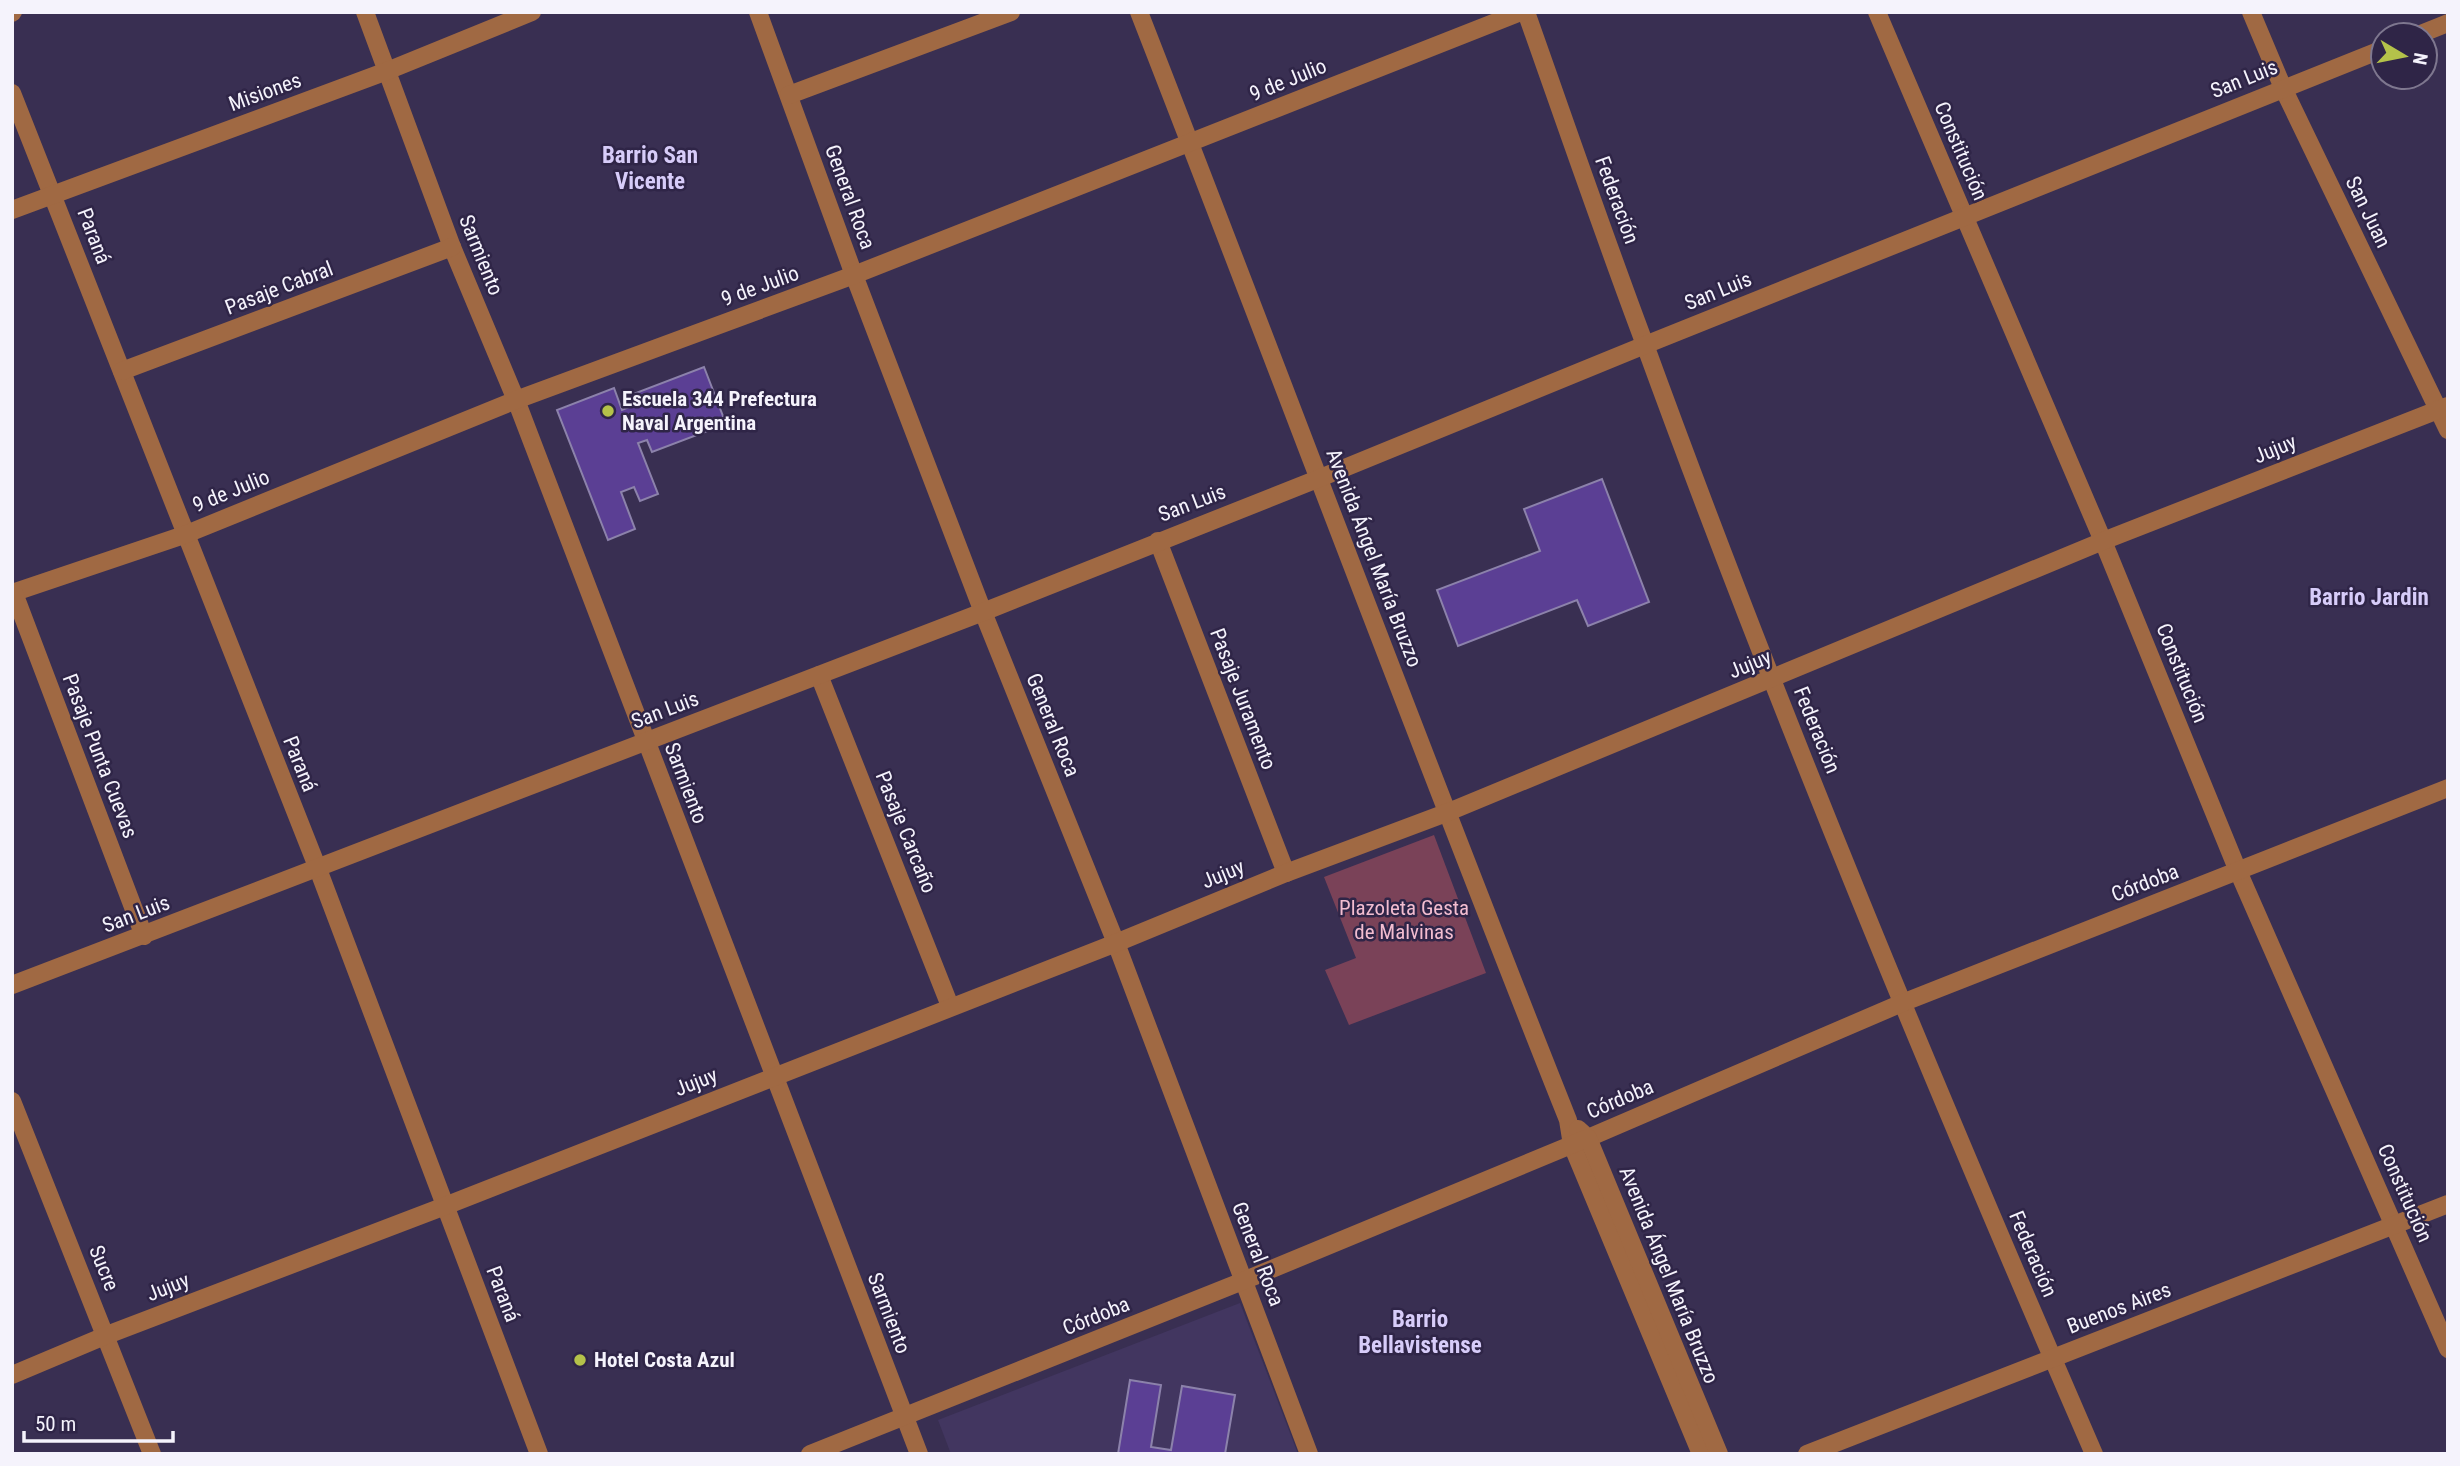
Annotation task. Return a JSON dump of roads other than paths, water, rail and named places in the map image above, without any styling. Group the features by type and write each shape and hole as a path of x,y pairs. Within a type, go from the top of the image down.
{"street":[{"name":"Sarmiento","path":"365,12 452,247 516,400 919,1454"},
{"name":"Misiones","path":"12,210 387,71 532,12"},
{"name":"General Roca","path":"758,12 854,275 983,612 1116,943 1309,1454"},
{"path":"789,95 1011,12"},
{"name":"Avenida Ángel María Bruzzo","path":"1139,12 1320,478 1446,813 1569,1120 1719,1454"},
{"name":"9 de Julio","path":"13,593 184,535 516,400 854,275 1523,12"},
{"name":"Federación","path":"1523,12 1644,345 1773,680 1902,1003 2094,1454"},
{"name":"Constitución","path":"1877,12 2103,541 2238,871 2448,1349"},
{"name":"San Juan","path":"2251,12 2283,88 2443,407 2448,430"},
{"name":"San Luis","path":"12,985 983,612 2369,54"},
{"name":"Paraná","path":"12,93 184,535 318,869 539,1454"},
{"name":"Pasaje Cabral","path":"122,371 452,247"},
{"name":"Jujuy","path":"12,1375 107,1335 445,1206 1116,943 1286,873 1446,813 1773,680 2103,541 2443,407"},
{"name":"Pasaje Juramento","path":"1158,541 1286,873"},
{"name":"Pasaje Punta Cuevas","path":"13,593 144,936"},
{"name":"Pasaje Carcaño","path":"819,675 950,1006"},
{"name":"Córdoba","path":"810,1454 1243,1282 1902,1003 2448,788"},
{"name":"Sucre","path":"12,1101 152,1454"},
{"name":"Avenida Ángel María Bruzzo","path":"1580,1141 1701,1454"},
{"name":"Buenos Aires","path":"1807,1454 2448,1204"}],"place":[{"name":"Escuela 344 Prefectura Naval Argentina","path":"608,411"},
{"name":"Hotel Costa Azul","path":"580,1360"}],"district":[{"name":"Barrio San Vicente","path":"650,168"},
{"name":"Barrio Jardin","path":"2369,597"},
{"name":"Barrio Bellavistense","path":"1420,1332"}],"park label":[{"name":"Plazoleta Gesta de Malvinas","path":"1404,920"}]}
